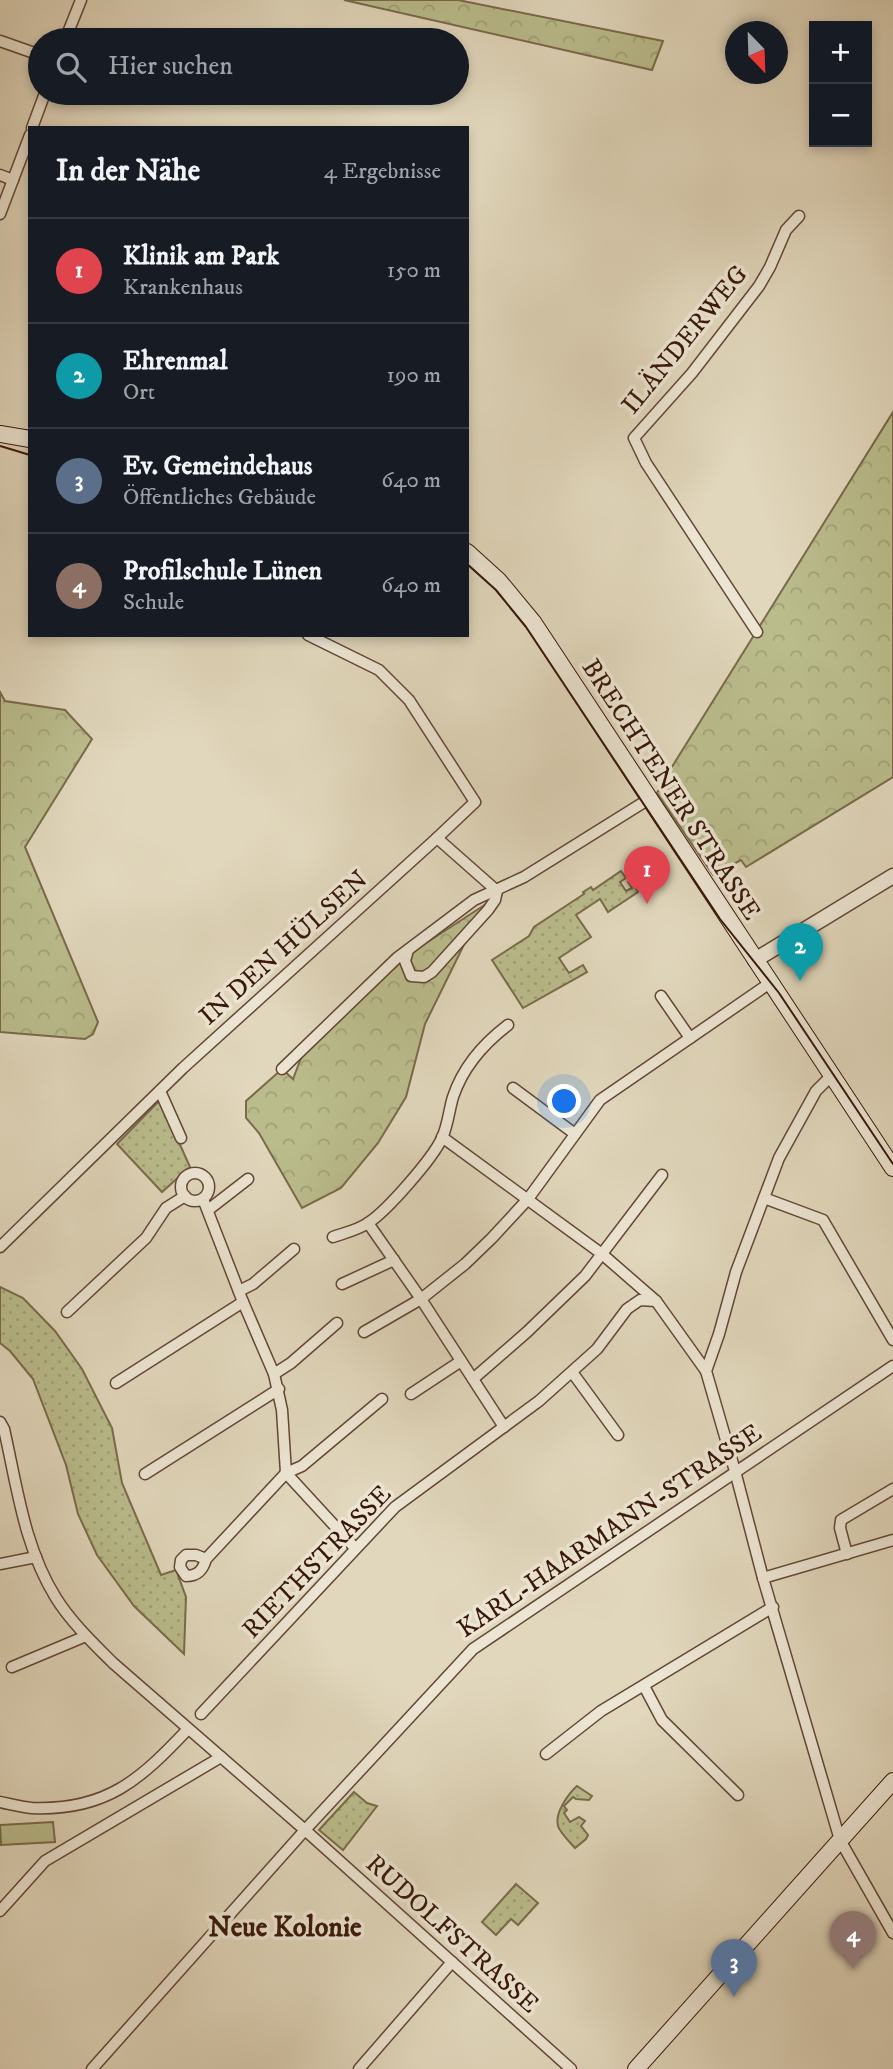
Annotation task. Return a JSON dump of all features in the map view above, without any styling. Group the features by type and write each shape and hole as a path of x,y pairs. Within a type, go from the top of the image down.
{"main road":[{"path":"0,433 28,439"},
{"name":"BRECHTENER STRASSE","path":"469,554 499,581 525,612 893,1168"},
{"path":"636,2069 893,1781"}],"street":[{"path":"70,28 81,0"},
{"path":"0,41 28,51"},
{"path":"34,126 42,105"},
{"path":"0,214 28,140"},
{"path":"0,175 13,180"},
{"name":"ILÄNDERWEG","path":"757,632 646,463 634,438 692,373 759,286 771,267 786,230 799,216"},
{"name":"IN DEN HÜLSEN","path":"0,1247 160,1091 475,803 409,700 379,670 312,637"},
{"path":"282,1069 408,950 474,900 524,877 649,799"},
{"path":"437,838 497,891"},
{"path":"755,960 893,876"},
{"path":"408,950 406,968 411,976 424,978 442,964 472,930 495,900 497,891"},
{"path":"364,1332 421,1299 465,1265 528,1199 600,1100 770,983"},
{"path":"661,996 690,1038"},
{"path":"333,1237 368,1223 401,1192 433,1154 442,1137 454,1093 473,1057 491,1038 508,1026"},
{"path":"706,1371 736,1272 779,1158 816,1091 831,1076"},
{"path":"513,1088 575,1134"},
{"path":"160,1091 181,1138"},
{"path":"442,1137 602,1254 656,1301 706,1371 840,1840 893,1933"},
{"path":"191,1174 206,1178 209,1186 203,1199 191,1201 181,1188 184,1180 191,1174"},
{"path":"472,1379 527,1332 585,1276 662,1175"},
{"path":"208,1210 248,1179"},
{"path":"67,1312 146,1238 166,1208 185,1196"},
{"path":"764,1198 823,1220 893,1340"},
{"path":"203,1199 279,1389 286,1473 355,1548"},
{"path":"368,1223 504,1427"},
{"path":"116,1383 241,1297 294,1250"},
{"path":"342,1284 394,1260"},
{"name":"RIETHSTRASSE","path":"201,1714 395,1507 572,1373 597,1349 627,1309 640,1300 656,1301"},
{"path":"274,1374 291,1363 337,1323"},
{"path":"411,1394 461,1361"},
{"name":"KARL-HAARMANN-STRASSE","path":"92,2069 305,1830 473,1649 893,1366"},
{"path":"572,1373 618,1434"},
{"path":"145,1474 279,1389"},
{"path":"206,1559 286,1473 302,1466 382,1399"},
{"path":"0,1422 6,1463 22,1516 36,1557 56,1598 86,1636 305,1830"},
{"path":"847,1554 840,1528 841,1520 893,1489"},
{"path":"763,1578 893,1540"},
{"path":"2,1565 36,1557"},
{"path":"546,1754 601,1711 773,1607"},
{"path":"12,1667 86,1636"},
{"path":"644,1686 662,1720 738,1795"},
{"path":"0,1802 30,1808 99,1801 143,1773 188,1729"},
{"path":"0,1911 45,1861 221,1757"},
{"name":"RUDOLFSTRASSE","path":"305,1830 571,2069"},
{"path":"359,2069 452,1962"}],"green space":[{"path":"344,0 458,0 663,41 652,70"},
{"path":"893,412 893,777 746,867 741,860 713,875 657,793"},
{"path":"0,692 5,701 65,710 92,739 25,847 98,1022 93,1034 85,1039 0,1032"},
{"path":"621,871 626,878 620,882 626,891 632,888 628,882 631,881 638,892 608,912 600,899 576,915 591,937 559,958 569,973 583,965 587,972 523,1008 492,960 529,936 534,927 584,894 583,892 591,887 593,890"},
{"path":"483,906 425,1024 406,1097 378,1143 341,1188 302,1208 259,1133 246,1118 246,1101 282,1069 293,1079 303,1053 400,960"},
{"path":"160,1100 190,1167 162,1192 117,1144"},
{"path":"0,1287 23,1298 55,1331 82,1369 112,1428 122,1483 161,1575 176,1570 186,1597 184,1654 134,1606 97,1555 78,1514 66,1465 33,1379 0,1343"},
{"path":"577,1786 592,1796 589,1800 573,1797 564,1806 567,1810 564,1813 570,1822 579,1817 585,1821 581,1826 588,1835 575,1848 561,1832 557,1821 563,1804"},
{"path":"354,1792 367,1803 377,1806 343,1850 319,1830"},
{"path":"53,1822 55,1842 1,1845 0,1825"},
{"path":"516,1884 538,1903 518,1925 511,1919 496,1935 482,1922"}],"tram line":[{"path":"0,446 28,454"},
{"path":"469,566 496,590 526,627 720,919 779,993 893,1164"}],"place":[{"name":"Klinik am Park","path":"647,904"},
{"name":"Ehrenmal","path":"800,981"},
{"name":"Profilschule Lünen","path":"853,1969"},
{"name":"Ev. Gemeindehaus","path":"734,1997"}],"district":[{"name":"Neue Kolonie","path":"285,1926"}]}
